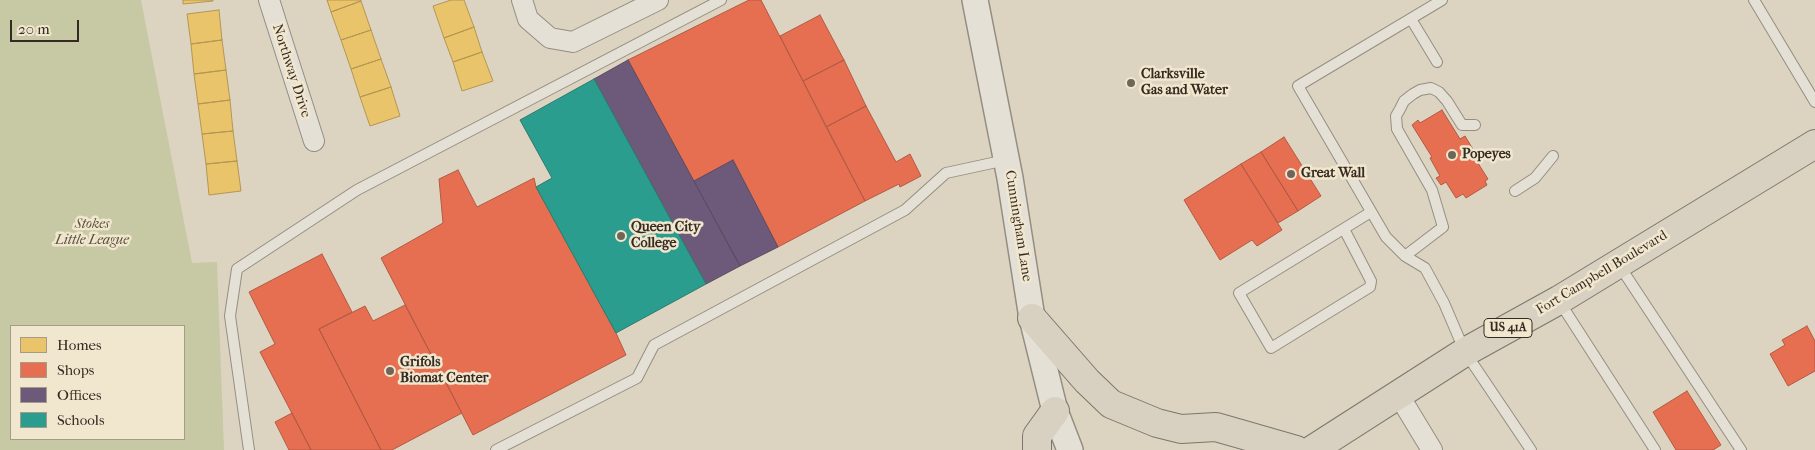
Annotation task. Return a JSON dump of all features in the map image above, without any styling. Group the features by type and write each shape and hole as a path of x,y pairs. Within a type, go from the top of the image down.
{"highway":[{"name":"Fort Campbell Boulevard","path":"1312,450 1465,352 1559,300 1811,149"},
{"path":"1032,318 1087,381 1111,404 1157,423 1181,429 1216,427 1296,450"},
{"path":"1037,450 1036,436 1055,411"}],"street":[{"name":"Northway Drive","path":"269,0 314,141"},
{"path":"522,0 528,19 550,38 573,42 658,0"},
{"name":"Cunningham Lane","path":"975,0 1006,159 1032,318 1055,411 1070,450"},
{"path":"1398,394 1432,450"}],"lane":[{"path":"249,450 230,316 237,269 357,190 721,0"},
{"path":"1442,0 1298,86 1386,237 1405,256 1425,268 1444,303 1465,352 1531,450"},
{"path":"1754,0 1815,102"},
{"path":"1411,19 1437,62"},
{"path":"1405,256 1443,227 1432,190 1397,129 1396,116 1404,101 1420,90 1431,88 1439,92 1447,101 1462,125 1475,125"},
{"path":"1515,190 1535,178 1553,156"},
{"path":"496,450 637,378 654,345 905,210 946,173 1006,159"},
{"path":"1344,229 1371,281 1370,287 1271,348 1239,293 1371,212"},
{"path":"1618,264 1741,450"},
{"path":"1559,300 1656,450"}],"green space":[{"name":"Stokes Little League","path":"0,0 141,0 192,263 217,262 224,450 0,450"}],"building: Homes":[{"path":"183,0 213,0 213,1 183,4"},
{"path":"327,0 360,0 361,1 331,12"},
{"path":"451,0 464,0 474,27 444,38 433,6"},
{"path":"361,1 371,30 341,40 331,12"},
{"path":"219,10 222,40 191,44 187,14"},
{"path":"474,27 482,52 453,62 444,38"},
{"path":"371,30 381,59 351,69 341,40"},
{"path":"222,40 226,70 194,74 191,44"},
{"path":"482,52 493,81 462,91 453,62"},
{"path":"381,59 391,87 360,97 351,69"},
{"path":"226,70 230,100 198,104 194,74"},
{"path":"391,87 400,116 370,126 360,97"},
{"path":"230,100 233,131 202,134 198,104"},
{"path":"233,131 237,161 206,164 202,134"},
{"path":"237,161 241,191 209,195 206,164"}],"building: Shops":[{"path":"749,0 761,0 865,201 778,247 733,160 694,181 628,60"},
{"path":"820,15 844,60 803,81 780,36"},
{"path":"844,60 866,106 826,127 803,81"},
{"path":"866,106 896,162 910,154 921,176 900,187 899,184 865,201 826,127"},
{"name":"Popeyes","path":"1442,110 1460,139 1465,136 1474,151 1471,152 1488,179 1485,181 1487,185 1466,198 1463,194 1456,198 1446,182 1441,185 1436,178 1440,176 1430,158 1432,157 1412,125 1418,120 1420,123"},
{"name":"Great Wall","path":"1284,137 1321,196 1298,211 1261,152"},
{"path":"1261,152 1298,211 1278,223 1241,164"},
{"path":"1241,164 1282,230 1257,246 1252,240 1220,260 1184,200"},
{"path":"458,170 477,207 534,178 536,187 616,333 626,355 473,435 381,258 443,223 439,179"},
{"path":"322,254 352,312 319,329 381,450 311,450 260,352 275,344 249,292"},
{"name":"Grifols Biomat Center","path":"405,305 462,413 392,450 381,450 319,329 365,306 373,321"},
{"path":"1807,326 1815,341 1815,371 1788,386 1770,354 1785,345 1782,340"},
{"path":"1687,391 1721,445 1713,450 1676,450 1653,412"},
{"path":"292,413 311,450 289,450 275,422"}],"building: Offices":[{"path":"628,60 740,266 706,284 594,79"},
{"path":"733,160 778,247 740,266 694,181"}],"building: Schools":[{"name":"Queen City College","path":"594,79 706,284 616,333 536,187 552,178 520,120"}],"place":[{"name":"Clarksville Gas and Water","path":"1131,83"},
{"name":"Popeyes","path":"1452,155"},
{"name":"Great Wall","path":"1291,174"},
{"name":"Queen City College","path":"621,236"},
{"name":"Grifols Biomat Center","path":"390,371"}]}
